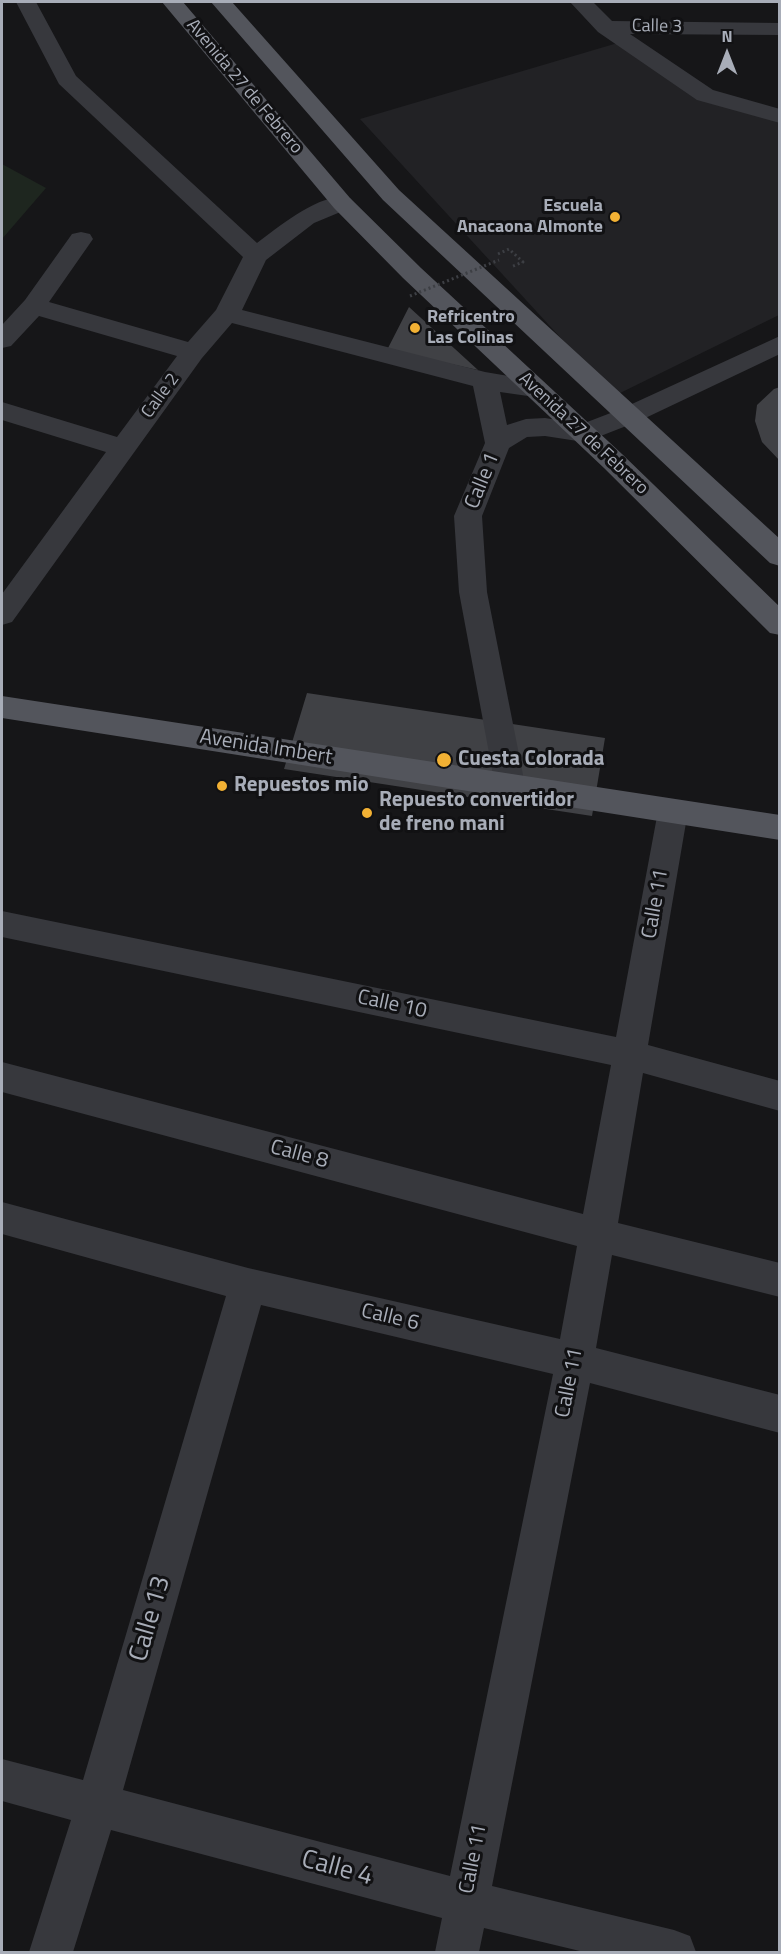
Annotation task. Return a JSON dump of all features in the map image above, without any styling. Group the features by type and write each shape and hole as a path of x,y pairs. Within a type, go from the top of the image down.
{"main road":[{"name":"Avenida 27 de Febrero","path":"172,2 342,203 585,433 780,625"},
{"name":"Avenida 27 de Febrero","path":"221,2 391,195 780,556"},
{"name":"Avenida Imbert","path":"2,707 780,828"},
{"path":"742,822 780,806"}],"street":[{"path":"26,2 67,79 256,256"},
{"path":"581,2 606,27 705,95 780,116"},
{"name":"Calle 3","path":"606,27 780,30"},
{"name":"Calle 2","path":"2,615 193,352 227,314 256,256 306,218 342,203"},
{"path":"2,340 34,306 81,239"},
{"path":"34,306 193,352"},
{"path":"227,314 485,381 535,388"},
{"path":"585,433 630,415 780,344"},
{"path":"485,381 498,443"},
{"path":"2,411 123,448"},
{"name":"Calle 1","path":"510,785 473,592 468,516 498,443 513,432 526,428 545,427 585,433"},
{"name":"Calle 11","path":"457,1953 575,1361 673,811"},
{"name":"Calle 10","path":"2,924 629,1054 780,1096"},
{"name":"Calle 8","path":"2,1077 596,1234 780,1280"},
{"name":"Calle 6","path":"2,1218 248,1285 575,1361 780,1414"},
{"name":"Calle 13","path":"51,1953 97,1806 248,1285"},
{"name":"Calle 4","path":"2,1780 466,1902 674,1953"}],"path":[{"path":"508,268 523,262 509,249"},
{"path":"410,296 500,260"}],"shaded area":[{"name":"Escuela Anacaona Almonte","path":"621,42 705,95 779,116 779,315 614,396 360,119"},
{"path":"2,164 46,188 2,239"}],"building":[{"name":"Refricentro Las Colinas","path":"409,307 478,370 387,350"},
{"path":"780,387 780,461 762,442 755,421 757,405 774,389"},
{"name":"Cuesta Colorada","path":"307,693 605,738 592,816 284,769"}],"place":[{"name":"Escuela Anacaona Almonte","path":"615,217"},
{"name":"Refricentro Las Colinas","path":"415,328"},
{"name":"Cuesta Colorada","path":"444,760"},
{"name":"Repuestos mio","path":"222,786"},
{"name":"Repuesto convertidor de freno mani","path":"367,813"}]}
